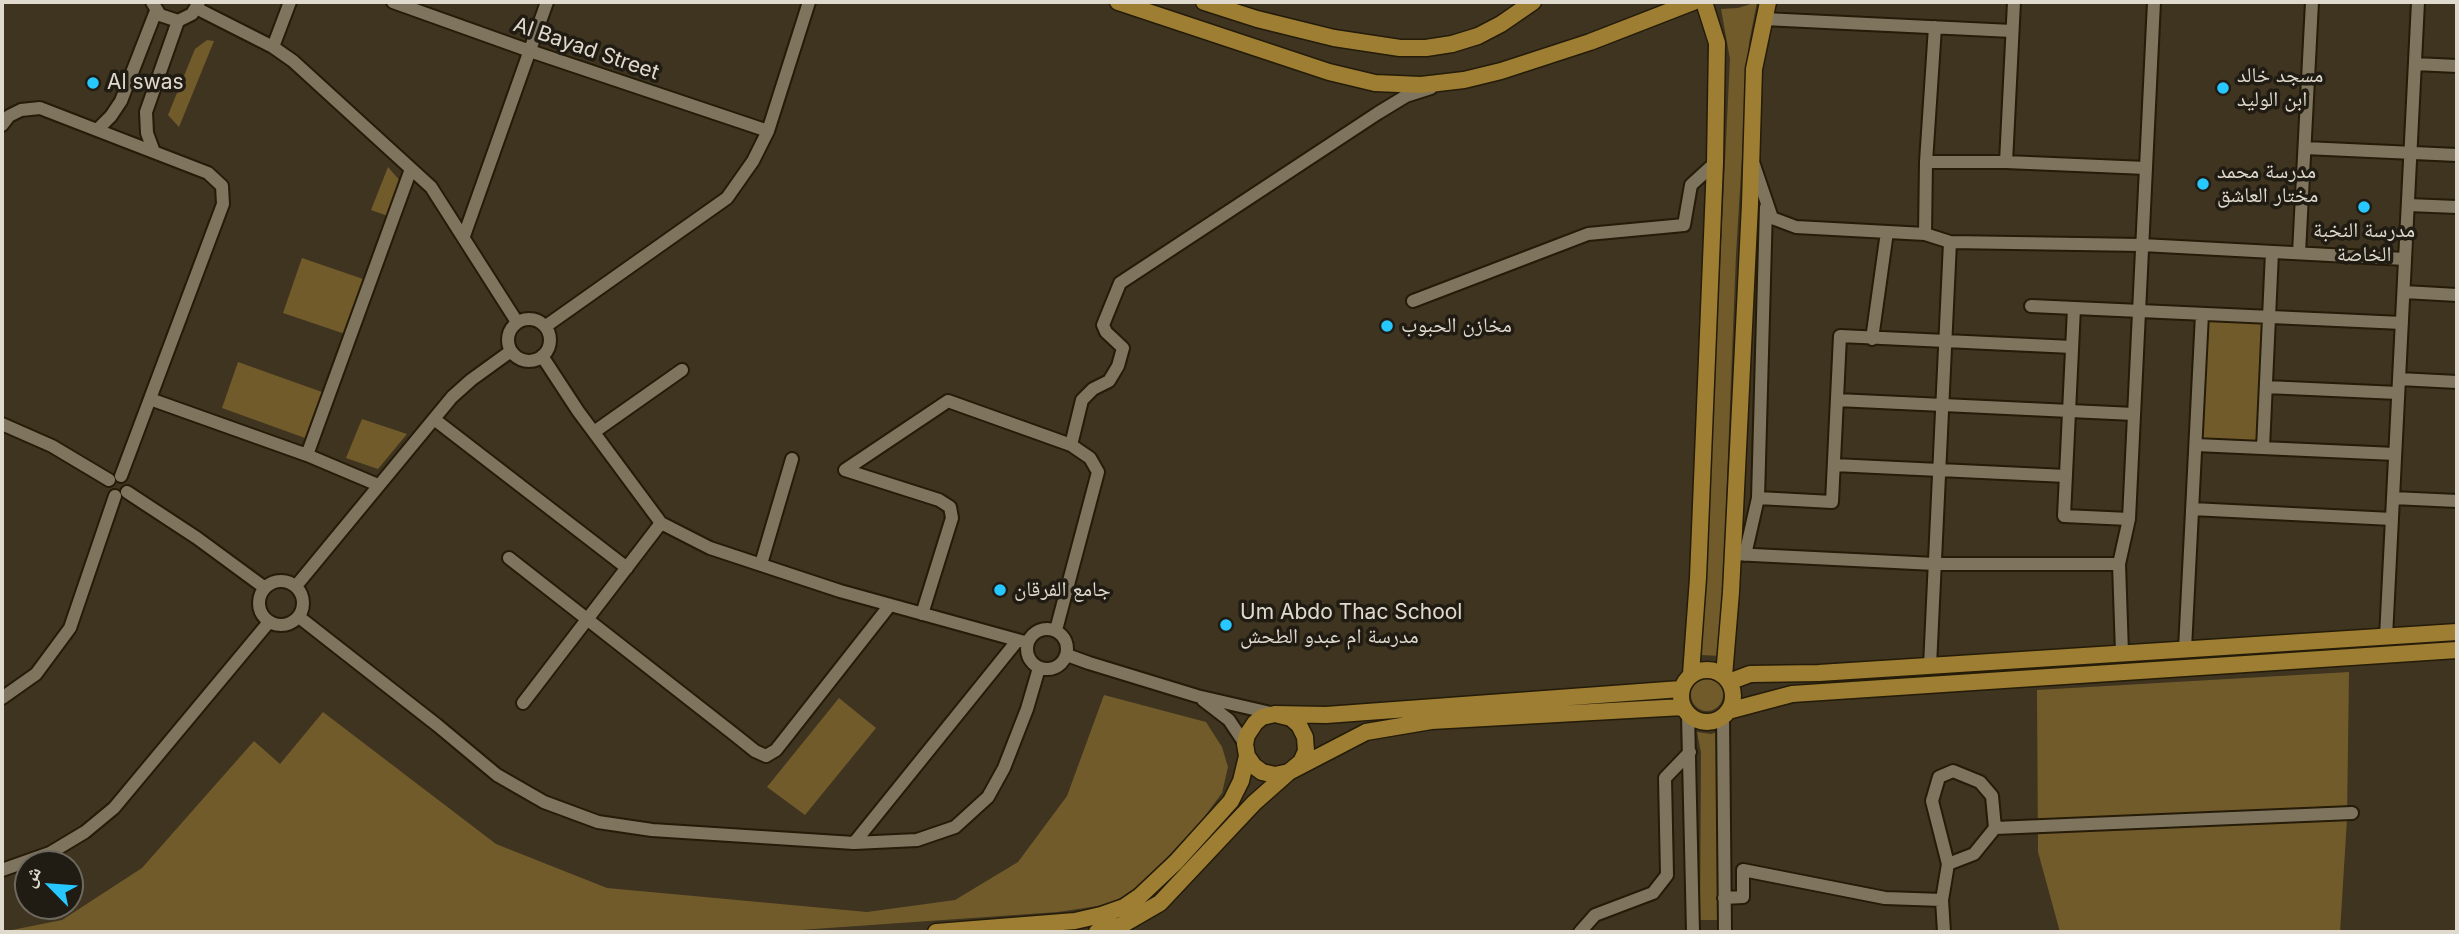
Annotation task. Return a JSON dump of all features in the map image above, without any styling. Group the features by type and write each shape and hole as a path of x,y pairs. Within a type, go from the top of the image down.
{"main road":[{"path":"1118,2 1329,72 1398,85 1444,83 1482,76 1590,41 1693,2"},
{"path":"1210,3 1257,19 1334,38 1400,48 1426,48 1478,36 1533,2"},
{"path":"1704,2 1717,43 1715,163 1698,579 1691,674 1681,689 1686,711 1694,719 1709,722 1770,698 1792,694 2457,650"},
{"path":"1725,714 1733,697 1727,679 1728,646 1739,555 1754,69 1768,2"},
{"path":"1691,674 1708,669 1727,679 1750,674 1819,673 2457,632"},
{"path":"1728,646 1750,674"},
{"path":"936,932 1075,921 1124,907 1140,896 1176,862 1231,801 1241,781 1247,734 1262,717 1275,714 1326,715 1681,689"},
{"path":"1246,750 1254,766 1262,772 1275,775 1289,772 1366,732 1431,721 1686,711"},
{"path":"1097,932 1122,925 1160,903 1254,803 1301,762 1306,751 1306,737 1291,718 1275,714"}],"street":[{"path":"273,47 290,2"},
{"name":"Al Bayad Street","path":"393,2 768,131"},
{"path":"464,236 547,2"},
{"path":"546,326 727,198 753,161 768,131 809,2"},
{"path":"2006,162 2014,2"},
{"path":"2122,653 2119,564 2129,519 2154,2"},
{"path":"2299,253 2312,2"},
{"path":"2386,637 2418,2"},
{"path":"97,129 111,117 121,101 154,6 166,19 178,21 185,19 198,5 293,61 431,187 517,322"},
{"path":"1764,19 2012,31"},
{"path":"154,152 147,133 146,112 178,21"},
{"path":"1925,234 1926,162 1935,27"},
{"path":"2415,64 2457,66"},
{"path":"1071,444 1082,400 1093,389 1109,381 1118,366 1123,348 1103,325 1120,283 1378,113 1406,96 1444,83"},
{"path":"2,125 15,112 34,108 97,129 214,176 222,186 224,198 150,399 108,489 197,538 265,588"},
{"path":"2305,148 2457,155"},
{"path":"1750,155 1772,218 1796,228 1925,234 1950,242 2142,245 2405,258"},
{"path":"1926,162 2006,162 2146,168"},
{"path":"1413,301 1588,234 1684,225 1691,185 1715,163"},
{"path":"307,455 411,169"},
{"path":"1766,204 1758,498 1739,555 1935,564 2119,564"},
{"path":"2408,205 2457,207"},
{"path":"1872,339 1887,232"},
{"path":"1930,666 1950,242"},
{"path":"2263,448 2272,252"},
{"path":"2403,292 2457,295"},
{"path":"2031,306 2402,323"},
{"path":"2074,308 2064,516 2129,519"},
{"path":"2185,649 2202,314"},
{"path":"534,319 546,326 550,340 549,347 542,356 527,361 511,352 508,337 517,322 534,319"},
{"path":"1758,498 1832,502 1840,336 2072,347"},
{"path":"296,586 434,419 471,380 511,352"},
{"path":"542,356 661,523 709,548 840,591 1022,642"},
{"path":"594,432 682,370"},
{"path":"2399,379 2457,382"},
{"path":"2266,387 2399,393"},
{"path":"150,399 307,455 378,485"},
{"path":"1837,400 2134,414"},
{"path":"922,614 951,518 950,508 939,500 845,470 948,401 1071,444 1090,458 1098,472 1056,631"},
{"path":"434,419 627,568"},
{"path":"2,424 128,482 69,628 36,674 2,698"},
{"path":"2196,445 2395,454"},
{"path":"761,564 792,459"},
{"path":"1834,465 2066,476"},
{"path":"2393,498 2457,500"},
{"path":"2192,509 2392,519"},
{"path":"523,703 661,523"},
{"path":"509,558 755,751 766,756 776,750 890,606"},
{"path":"284,581 296,586 303,598 299,617 288,625 269,622 260,610 261,595 265,588 284,581"},
{"path":"299,617 497,775 544,802 598,822 652,830 854,843 917,840 955,827 988,797 1004,768 1027,709 1039,668"},
{"path":"2,870 50,853 85,832 114,808 269,622"},
{"path":"854,843 1022,642 1038,631 1056,631 1067,643 1067,654 1056,668 1039,668 1028,656 1022,642"},
{"path":"1067,654 1197,696 1275,714"},
{"path":"1197,696 1229,720 1246,750"},
{"path":"1686,711 1690,752 1693,932"},
{"path":"1725,714 1725,932"},
{"path":"1580,932 1595,915 1653,893 1667,875 1665,778 1690,752"},
{"path":"1944,932 1942,900 1948,864 1932,801 1939,777 1954,771 1980,782 1992,796 1995,828 1975,854 1948,864"},
{"path":"1995,828 2352,813"},
{"path":"1724,898 1743,897 1743,870 1885,898 1942,900"}],"shaded area":[{"path":"1757,2 1749,43 1736,254 1720,656 1701,655 1730,59 1721,9 1738,8"},
{"path":"207,40 214,41 179,127 168,115 195,49"},
{"path":"388,167 401,182 388,216 371,210"},
{"path":"302,258 363,279 345,334 283,313"},
{"path":"2202,314 2269,317 2263,448 2196,445"},
{"path":"238,362 322,392 305,438 222,408"},
{"path":"362,419 407,434 378,469 346,458"},
{"path":"2349,672 2347,819 2340,932 2060,932 2038,852 2037,690"},
{"path":"1707,679 1718,684 1723,695 1718,706 1707,711 1696,706 1691,695 1696,684"},
{"path":"1104,695 1206,722 1222,747 1228,767 1222,793 1202,820 1144,882 1111,904 1058,912 771,932 2,932 62,920 84,920 84,906 142,868 254,741 280,764 323,712 496,844 607,888 867,912 955,900 1018,862 1067,796"},
{"path":"839,698 876,728 805,815 767,787"},
{"path":"1720,731 1717,752 1718,920 1700,920 1701,753 1697,732 1711,734"}],"place":[{"name":"Al swas","path":"93,83"},
{"name":"مسجد خالد ابن الوليد","path":"2223,88"},
{"name":"مدرسة محمد مختار العاشق","path":"2203,184"},
{"name":"مدرسة النخبة الخاصة","path":"2364,207"},
{"name":"مخازن الحبوب","path":"1387,326"},
{"name":"جامع الفرقان","path":"1000,590"},
{"name":"Um Abdo Thac School مدرسة ام عبدو الطحش","path":"1226,625"}]}
